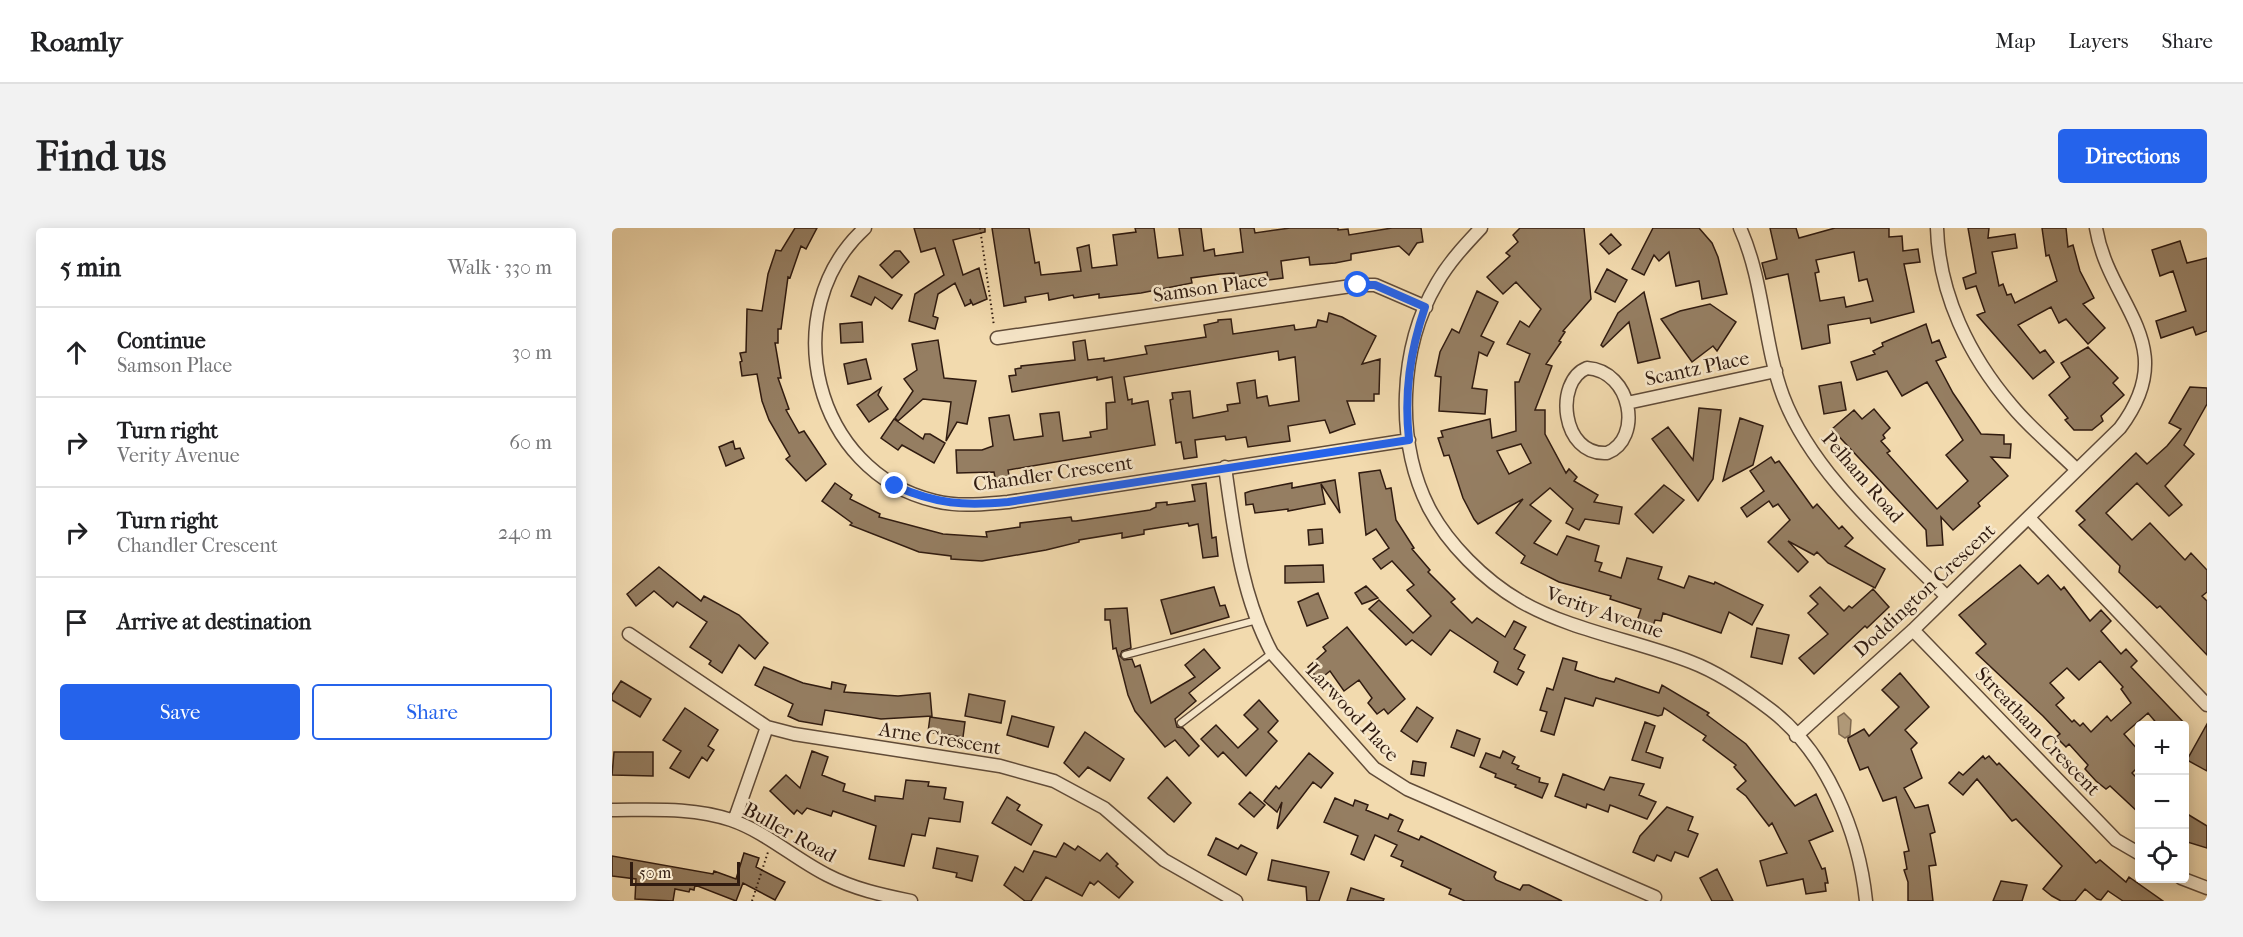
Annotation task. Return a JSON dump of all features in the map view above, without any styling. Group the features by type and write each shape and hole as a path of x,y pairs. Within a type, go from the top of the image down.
{"street":[{"name":"Chandler Crescent","path":"865,228 844,252 822,296 814,330 815,366 829,413 842,437 857,455 895,486 934,501 975,505 1008,502 1409,440"},
{"name":"Verity Avenue","path":"1481,228 1447,268 1425,307 1408,366 1406,410 1409,440 1416,470 1430,508 1456,545 1484,575 1519,600 1559,620 1692,662 1726,679 1773,711 1812,752 1843,807 1856,842 1866,901"},
{"name":"Pelham Road","path":"1740,228 1751,260 1776,371 1794,420 1819,459 1858,505 1946,596"},
{"path":"1937,228 1946,288 1960,329 2012,407 2078,470"},
{"name":"Doddington Crescent","path":"1796,736 1913,630 2078,470 2120,428 2132,412 2140,393 2145,371 2144,345 2135,319 2109,268 2096,228"},
{"name":"Samson Place","path":"997,338 1358,285 1375,285 1425,307"},
{"name":"Scantz Place","path":"1587,368 1606,371 1622,389 1627,403 1625,434 1612,451 1593,452 1576,441 1567,398 1572,379 1580,371 1587,368"},
{"name":"Scantz Place","path":"1627,403 1776,371"},
{"name":"Larwood Place","path":"1225,467 1235,540 1257,620 1272,653 1351,743 1390,780 1655,897"},
{"path":"2029,518 2207,705"},
{"name":"Streatham Crescent","path":"1913,630 2115,840 2135,852"},
{"name":"Arne Crescent","path":"629,634 767,727 794,734 1000,766 1054,782 1104,808 1164,860 1236,901"},
{"path":"734,821 767,727"},
{"name":"Buller Road","path":"612,810 679,810 710,814 734,821 845,883 911,901"},
{"path":"2189,882 2207,888"}],"lane":[{"path":"1125,656 1257,620"},
{"path":"1181,723 1272,653"}],"path":[{"path":"980,228 997,338"},
{"path":"752,901 772,842"}],"shaded area":[{"path":"1844,713 1851,720 1850,735 1845,738 1839,734 1838,717"}],"building":[{"path":"795,228 817,228 806,249 801,246 790,278 788,277 781,329 778,329 778,343 775,343 781,378 778,378 789,409 786,410 799,433 804,431 826,464 806,481 786,459 790,456 769,420 762,401 757,374 742,376 740,362 742,361 740,353 746,352 747,309 762,311 768,274 776,250 781,251"},
{"path":"914,228 985,228 985,232 953,240 963,275 979,268 987,299 973,305 970,299 971,303 965,306 955,283 938,294 933,316 938,318 935,329 909,321 915,294 944,275 935,248 921,252"},
{"path":"992,228 1029,228 1035,263 1039,262 1041,275 1081,271 1077,248 1089,245 1092,268 1117,265 1113,235 1136,232 1135,228 1154,228 1158,258 1183,255 1179,228 1201,228 1204,251 1214,249 1215,256 1243,252 1240,228 1254,228 1255,233 1290,228 1338,228 1338,230 1348,229 1349,235 1392,228 1421,228 1423,242 1417,243 1409,255 1399,246 1351,254 1351,260 1335,263 1310,265 1309,257 1281,261 1283,278 1268,280 1267,272 1235,277 1234,273 1220,274 1191,278 1192,283 1141,293 1099,298 1099,294 1074,298 1073,295 1049,300 1048,293 1025,297 1026,302 1004,306"},
{"path":"1520,228 1584,228 1591,299 1563,331 1565,332 1559,341 1561,342 1546,364 1552,366 1535,410 1545,410 1545,434 1566,473 1569,469 1577,477 1574,481 1598,495 1594,502 1622,507 1619,524 1585,519 1579,530 1566,523 1573,509 1550,488 1530,505 1551,521 1534,543 1557,555 1567,536 1599,546 1595,561 1602,563 1599,571 1621,578 1627,558 1662,567 1658,579 1684,588 1689,576 1714,584 1715,582 1763,605 1752,625 1729,612 1721,633 1663,613 1661,621 1655,620 1651,632 1635,627 1641,609 1610,599 1611,596 1559,582 1521,563 1525,556 1496,533 1523,499 1478,524 1474,519 1463,498 1449,455 1444,456 1438,438 1443,437 1441,431 1490,419 1492,438 1516,431 1515,382 1519,382 1530,354 1507,344 1520,321 1529,327 1541,309 1516,282 1503,294 1487,277 1510,256 1506,253 1518,242 1513,235","holes":["1521,444 1531,463 1509,474 1497,451"]},
{"path":"1653,228 1699,228 1712,243 1718,257 1727,294 1702,299 1699,281 1676,286 1669,252 1659,261 1654,255 1644,275 1632,269"},
{"path":"1770,228 1796,228 1799,238 1835,228 1889,228 1889,237 1902,236 1903,251 1918,249 1920,262 1904,264 1914,312 1871,323 1870,318 1828,325 1830,343 1802,349 1788,274 1766,279 1762,263 1777,259","holes":["1854,252 1859,281 1867,279 1873,301 1846,307 1844,297 1820,301 1815,273 1819,272 1816,260"]},
{"path":"1968,228 1989,228 1988,238 2015,234 2017,248 1992,252 1999,286 2003,284 2007,295 2011,294 2015,303 2057,281 2049,255 2046,256 2042,228 2066,228 2068,247 2073,245 2080,271 2094,298 2083,304 2105,328 2088,344 2066,319 2059,323 2051,307 2018,325 2040,353 2045,350 2054,362 2033,379 1977,315 1985,312 1976,286 1966,289 1963,278 1976,273"},
{"path":"1611,234 1621,245 1609,254 1600,244"},
{"path":"2180,241 2187,263 2207,258 2207,331 2196,335 2193,327 2161,338 2156,321 2186,311 2173,271 2160,276 2152,250"},
{"path":"895,251 900,251 909,262 892,278 880,265"},
{"path":"1607,269 1627,280 1615,302 1595,292"},
{"path":"859,276 902,295 892,309 875,297 871,305 851,296"},
{"path":"1477,291 1498,302 1481,336 1494,342 1487,356 1479,352 1472,388 1487,390 1485,414 1439,411 1441,377 1435,376 1440,352 1452,329 1459,333"},
{"path":"1644,292 1660,358 1638,363 1629,322 1603,347 1601,345 1618,313"},
{"path":"1710,304 1736,322 1717,351 1713,346 1692,362 1661,319 1680,311"},
{"path":"1329,313 1342,317 1376,336 1362,364 1380,359 1379,394 1374,394 1374,401 1347,401 1355,424 1330,433 1325,420 1288,426 1290,441 1248,447 1246,437 1226,440 1225,436 1195,440 1197,457 1184,459 1181,442 1176,443 1170,400 1173,399 1172,393 1190,391 1193,418 1228,411 1227,405 1240,403 1237,383 1255,380 1257,398 1267,396 1269,406 1299,401 1295,357 1279,360 1278,351 1124,377 1128,400 1132,399 1132,404 1148,401 1155,445 1008,470 1011,486 997,488 994,472 957,473 956,450 982,450 993,446 989,418 1009,415 1014,440 1043,436 1040,414 1059,412 1063,441 1091,437 1090,432 1107,429 1106,403 1115,402 1112,377 1097,380 1097,377 1012,392 1009,376 1016,375 1015,369 1021,366 1075,360 1073,342 1085,340 1088,360 1104,358 1104,361 1147,354 1145,346 1206,337 1204,325 1218,322 1218,320 1231,319 1233,334 1294,325 1295,330 1316,327 1318,320 1327,322"},
{"path":"862,322 863,342 841,343 840,324"},
{"path":"1926,324 1932,343 1939,340 1946,357 1936,361 1953,393 1981,434 2004,435 2004,444 2011,444 2010,458 1991,457 2008,476 1953,530 1941,517 1943,545 1927,546 1926,530 1832,429 1854,410 1862,419 1874,409 1890,428 1881,441 1890,451 1887,453 1937,509 1968,481 1946,455 1963,440 1927,382 1902,396 1887,371 1857,380 1851,362 1875,354 1873,351 1883,346 1882,343"},
{"path":"938,340 944,378 976,381 967,424 957,422 946,441 951,402 923,399 898,421 895,418 913,391 904,379 917,370 912,344"},
{"path":"2088,347 2118,378 2113,383 2124,395 2101,416 2103,421 2092,430 2074,430 2065,420 2068,418 2049,395 2070,377 2061,363"},
{"path":"866,359 871,379 848,384 844,364"},
{"path":"1841,382 1846,410 1824,414 1819,386"},
{"path":"2190,387 2207,388 2207,404 2184,445 2194,454 2165,486 2182,505 2169,516 2137,483 2106,513 2132,540 2150,523 2185,560 2191,553 2207,570 2207,592 2202,596 2207,601 2207,655 2160,606 2157,608 2119,572 2120,566 2079,525 2085,520 2076,511 2136,453 2147,464 2167,446 2181,429 2169,423"},
{"path":"881,388 878,395 888,409 869,422 857,405"},
{"path":"1699,408 1721,410 1713,479 1698,501 1652,439 1668,427 1693,460"},
{"path":"1740,418 1763,426 1753,465 1723,481"},
{"path":"894,419 923,439 925,434 930,434 945,443 934,463 902,445 898,450 881,438"},
{"path":"733,441 735,449 740,448 744,458 726,466 719,447"},
{"path":"1771,457 1775,463 1779,461 1813,508 1817,504 1839,529 1842,526 1853,538 1845,546 1885,569 1875,588 1828,563 1817,552 1814,555 1788,541 1808,562 1798,572 1768,542 1790,520 1778,504 1773,507 1769,501 1747,517 1741,508 1764,491 1750,471"},
{"path":"1380,470 1386,489 1391,488 1396,520 1414,548 1412,549 1430,570 1428,572 1455,599 1451,602 1472,623 1477,618 1505,637 1514,621 1526,627 1514,649 1525,655 1518,669 1524,672 1517,685 1494,672 1498,662 1450,630 1431,655 1412,640 1406,645 1369,609 1379,600 1413,633 1431,616 1407,590 1414,585 1392,561 1381,569 1373,559 1389,548 1376,529 1366,535 1359,473"},
{"path":"1335,480 1340,513 1321,484 1325,504 1288,511 1288,509 1255,513 1253,504 1246,505 1245,493 1251,491 1292,483 1292,488"},
{"path":"835,483 852,495 850,499 880,514 879,517 943,534 987,537 986,532 1020,527 1020,523 1071,517 1072,521 1076,521 1150,510 1156,507 1156,503 1167,502 1167,505 1195,501 1192,485 1206,483 1212,538 1216,537 1218,556 1203,558 1198,524 1189,526 1188,523 1144,530 1144,534 1122,538 1122,533 1079,540 1079,542 1046,550 982,561 951,559 951,556 919,552 850,525 852,523 822,501"},
{"path":"1664,485 1684,500 1653,533 1635,514"},
{"path":"1322,529 1323,543 1309,545 1308,530"},
{"path":"1323,565 1324,582 1285,583 1285,566"},
{"path":"2020,565 2038,584 2048,575 2061,590 2064,587 2090,621 2101,610 2111,621 2101,631 2121,654 2126,649 2137,661 2131,667 2182,721 2155,721 2148,713 2139,721 2135,721 2135,724 2124,734 2135,746 2135,770 2132,773 2135,776 2135,809 2110,786 2106,789 2096,781 2085,769 2088,765 2069,744 2066,747 2056,737 2060,734 1976,653 1986,644 1959,615","holes":["2100,661 2123,687 2121,689 2131,703 2111,721 2107,716 2091,732 2083,723 2080,726 2074,720 2072,722 2056,705 2064,698 2050,683 2067,668 2079,680"]},
{"path":"659,567 701,601 704,596 739,615 768,643 755,659 739,645 722,673 709,664 711,661 690,647 707,622 677,602 673,607 654,591 636,606 627,594"},
{"path":"1366,586 1378,598 1362,604 1355,593"},
{"path":"1214,587 1220,606 1225,605 1229,617 1171,634 1161,600"},
{"path":"1820,587 1844,611 1849,606 1852,608 1873,589 1889,607 1867,628 1865,626 1814,674 1799,658 1828,634 1808,613 1818,604 1810,596"},
{"path":"1318,593 1328,618 1307,626 1298,602"},
{"path":"1127,608 1131,648 1122,651 1120,656 1124,660 1132,659 1135,667 1140,665 1151,703 1195,677 1185,665 1204,649 1220,668 1189,693 1196,701 1175,719 1177,727 1183,728 1199,746 1189,756 1175,740 1165,747 1135,711 1128,695 1116,648 1113,649 1110,620 1105,620 1105,609"},
{"path":"1347,627 1405,699 1388,714 1384,709 1377,714 1368,703 1372,698 1359,680 1344,691 1330,671 1319,680 1308,667 1326,651 1323,647"},
{"path":"1757,628 1789,635 1782,664 1751,657"},
{"path":"1563,658 1577,662 1575,670 1599,678 1614,682 1616,678 1659,693 1662,685 1709,713 1707,715 1746,744 1795,806 1816,794 1833,831 1809,841 1822,869 1825,868 1828,883 1825,883 1826,891 1806,894 1803,879 1767,886 1760,861 1787,853 1772,823 1769,826 1746,796 1737,789 1746,781 1734,767 1736,765 1703,740 1706,736 1664,708 1662,715 1658,716 1596,698 1593,706 1565,698 1554,735 1541,731 1547,712 1540,710 1547,688 1553,690"},
{"path":"764,667 803,683 831,689 832,682 846,685 844,692 898,696 930,693 932,716 881,719 825,710 822,725 799,721 788,716 793,704 755,685"},
{"path":"1900,673 1929,707 1905,730 1917,743 1911,749 1922,778 1904,788 1915,808 1928,805 1935,832 1930,834 1936,865 1929,866 1933,901 1908,901 1904,852 1909,851 1896,797 1883,801 1868,767 1860,770 1848,741 1848,738 1864,729 1869,736 1899,707 1882,690"},
{"path":"621,681 651,699 640,717 612,700 612,695"},
{"path":"969,694 1005,701 1001,723 965,716"},
{"path":"1259,700 1278,721 1268,732 1277,741 1246,776 1223,752 1218,757 1201,739 1216,725 1238,748 1258,729 1244,715"},
{"path":"1417,707 1433,718 1417,742 1401,731"},
{"path":"685,708 718,730 708,746 714,750 707,761 702,757 689,778 670,768 681,751 663,740"},
{"path":"1012,716 1054,727 1048,747 1007,735"},
{"path":"930,717 965,722 963,737 928,732"},
{"path":"1645,722 1655,726 1646,752 1663,758 1660,768 1632,760"},
{"path":"2207,724 2207,771 2189,761 2189,756"},
{"path":"1457,730 1480,739 1474,756 1451,747"},
{"path":"1085,732 1124,759 1110,781 1088,767 1079,777 1064,763"},
{"path":"812,751 828,757 822,775 845,784 843,791 875,801 875,796 903,799 906,780 929,782 928,786 946,788 944,799 963,802 960,822 929,818 925,836 912,834 904,866 869,859 876,826 833,811 831,816 807,808 802,814 797,810 794,814 770,791 786,775 800,788"},
{"path":"1503,751 1515,757 1512,763 1519,766 1517,769 1540,778 1539,782 1548,784 1542,798 1495,777 1496,774 1480,767 1486,753 1500,758"},
{"path":"614,752 653,752 653,776 612,775"},
{"path":"1309,753 1333,773 1321,788 1313,782 1277,829 1282,802 1277,812 1264,801 1276,786 1279,789"},
{"path":"1983,756 1985,759 1989,756 1997,765 1999,763 2096,863 2100,860 2126,882 2129,877 2163,901 2123,901 2108,891 2101,900 2085,889 2075,901 2061,901 2052,896 2043,889 2062,866 2016,819 2012,821 1977,779 1963,795 1949,783 1959,772 1963,775"},
{"path":"1413,761 1426,763 1424,776 1411,774"},
{"path":"1563,774 1604,790 1610,777 1644,784 1639,795 1656,802 1647,819 1610,805 1608,812 1587,804 1586,808 1555,796"},
{"path":"1167,777 1191,803 1174,822 1148,798"},
{"path":"1250,792 1265,805 1254,817 1239,804"},
{"path":"1007,797 1020,805 1017,810 1042,825 1031,845 992,823"},
{"path":"1335,798 1353,806 1355,800 1368,805 1366,810 1388,819 1390,814 1403,820 1398,831 1419,840 1421,836 1496,872 1494,877 1496,880 1520,890 1523,885 1529,885 1562,901 1465,901 1449,894 1451,889 1401,866 1403,861 1391,856 1397,845 1375,835 1364,860 1351,854 1358,836 1324,822"},
{"path":"1667,807 1693,817 1688,830 1698,834 1688,857 1675,852 1671,861 1657,855 1654,861 1633,852 1640,836"},
{"path":"2189,815 2207,826 2207,848 2189,843"},
{"path":"1216,838 1238,849 1241,845 1257,853 1246,875 1208,855"},
{"path":"1064,843 1075,850 1078,846 1100,861 1107,853 1118,864 1116,866 1133,882 1119,898 1098,881 1094,885 1090,882 1082,896 1046,877 1031,901 1025,901 1004,885 1015,867 1023,872 1034,851 1056,857"},
{"path":"937,848 978,856 972,881 956,877 957,873 933,868"},
{"path":"744,853 759,858 756,867 785,882 775,900 743,883 736,901 695,885 694,890 690,889 689,892 675,889 673,901 635,899 636,879 612,876 612,856 713,874 714,871 736,879"},
{"path":"1272,860 1329,872 1319,901 1307,901 1306,887 1268,880"},
{"path":"1717,869 1733,901 1712,901 1700,878"},
{"path":"2001,881 2027,885 2022,901 1993,901"},
{"path":"1351,888 1384,899 1383,901 1347,901"}],"route":[{"path":"895,486 934,501 975,505 1008,502 1409,440 1406,410 1408,366 1425,307 1375,285 1358,285"}]}
